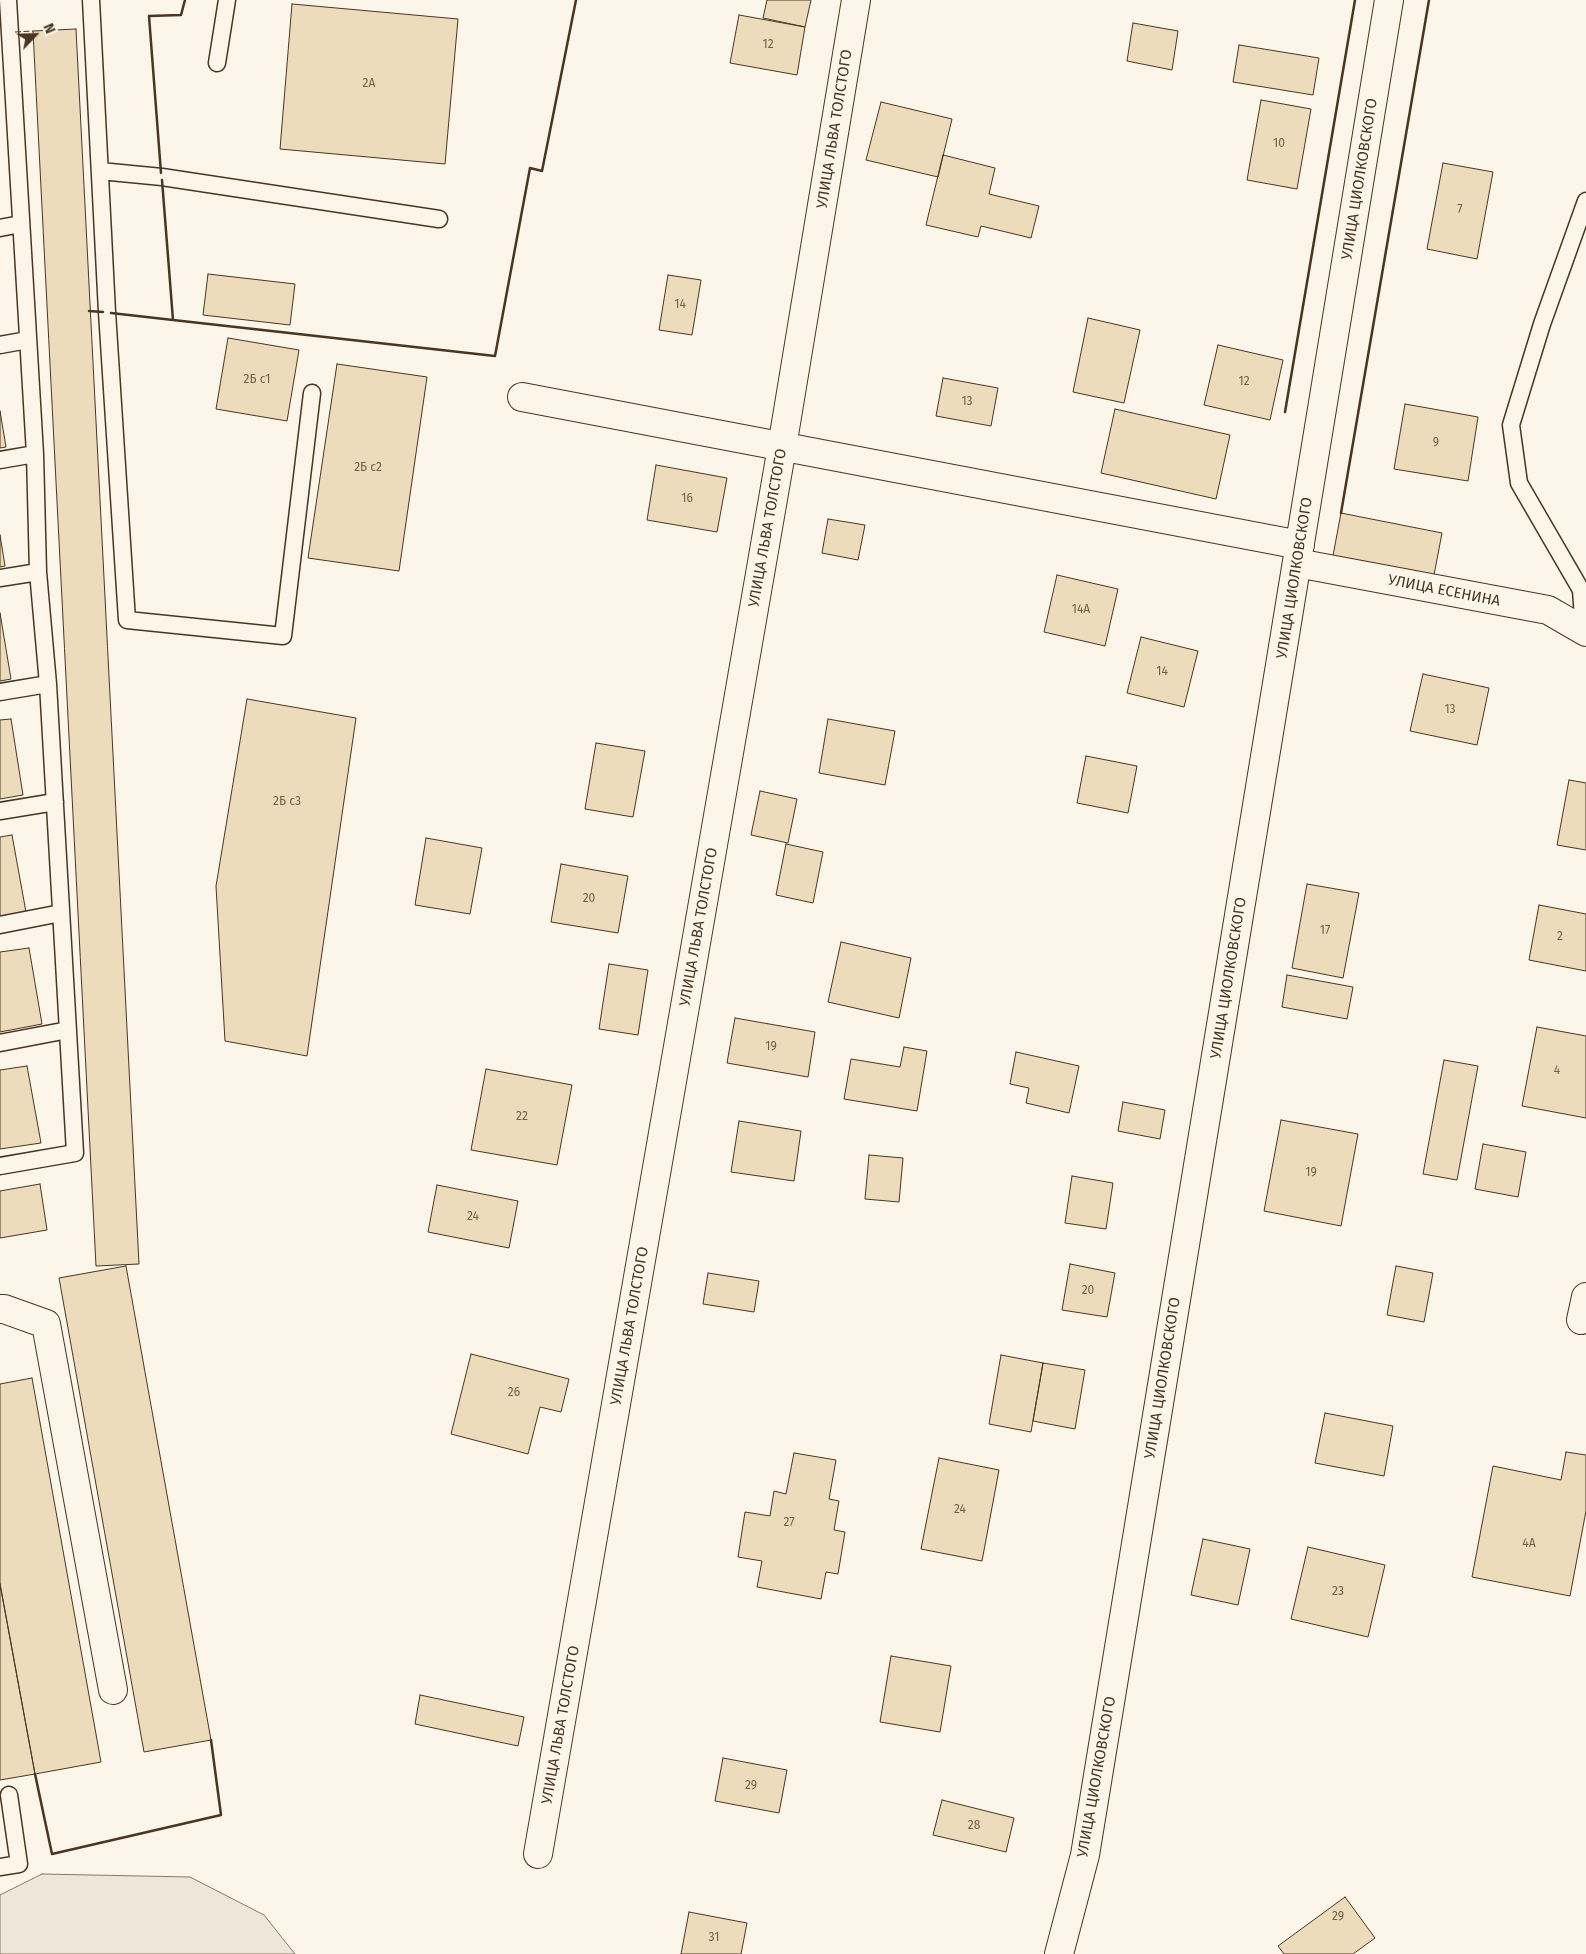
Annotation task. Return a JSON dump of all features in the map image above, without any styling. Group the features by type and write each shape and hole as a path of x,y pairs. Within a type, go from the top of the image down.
{"street":[{"name":"УЛИЦА ЛЬВА ТОЛСТОГО","path":"538,1854 782,448 856,0"},
{"name":"УЛИЦА ЦИОЛКОВСКОГО","path":"1059,1954 1085,1855 1389,0"},
{"name":"УЛИЦА ЕСЕНИНА","path":"522,397 782,448 1299,554 1548,610 1585,631"},
{"path":"0,1310 4,1309 46,1324 114,1690"}],"lane":[{"path":"0,1166 75,1153 48,684 38,572 35,454 21,224 7,101 8,0"},
{"path":"90,0 127,620 283,636 312,393"},
{"path":"217,64 227,0"},
{"path":"100,172 162,176 439,219"},
{"path":"1585,631 1580,590 1519,483 1510,425 1542,324 1586,202"},
{"path":"0,228 21,224"},
{"path":"0,345 28,340"},
{"path":"0,460 35,454"},
{"path":"0,578 38,572"},
{"path":"0,692 48,684"},
{"path":"0,811 55,802"},
{"path":"0,925 61,913"},
{"path":"0,1042 68,1030"},
{"path":"0,1867 19,1864 9,1795"}],"shaded area":[{"path":"42,1874 190,1877 264,1915 295,1954 0,1954 0,1895"}],"building":[{"path":"767,0 811,0 805,27 763,18"},
{"path":"292,4 458,19 445,164 280,149"},
{"path":"739,15 805,27 797,75 730,63"},
{"path":"1133,23 1178,31 1172,70 1127,61"},
{"path":"76,29 139,1264 96,1266 33,31"},
{"path":"1239,45 1319,58 1313,95 1233,82"},
{"path":"1261,100 1311,109 1297,189 1247,180"},
{"path":"881,102 952,119 938,177 866,160"},
{"path":"943,155 995,168 989,194 1039,206 1031,238 981,226 978,237 926,225"},
{"path":"1443,163 1493,172 1477,259 1427,249"},
{"path":"208,274 295,284 290,325 203,315"},
{"path":"668,275 701,280 692,335 659,330"},
{"path":"1088,318 1140,330 1124,403 1073,392"},
{"path":"228,338 299,350 287,421 216,409"},
{"path":"1218,345 1283,360 1270,420 1204,405"},
{"path":"337,364 427,377 399,571 308,558"},
{"path":"943,378 998,388 991,426 936,416"},
{"path":"1405,404 1478,417 1468,481 1394,469"},
{"path":"1115,409 1230,435 1216,499 1101,473"},
{"path":"0,411 6,447 0,448"},
{"path":"656,465 727,478 717,532 647,520"},
{"path":"1341,513 1442,533 1433,580 1332,561"},
{"path":"828,519 865,525 858,560 822,553"},
{"path":"0,535 5,566 0,567"},
{"path":"1057,575 1118,589 1105,646 1044,632"},
{"path":"0,613 11,679 0,681"},
{"path":"1141,637 1198,651 1184,707 1127,693"},
{"path":"1423,674 1489,688 1477,745 1410,731"},
{"path":"247,699 356,718 307,1056 225,1041 216,886"},
{"path":"11,719 23,795 0,799 0,720"},
{"path":"828,719 895,731 885,785 819,773"},
{"path":"596,743 645,751 633,817 585,809"},
{"path":"1086,756 1137,766 1128,813 1077,803"},
{"path":"1569,780 1586,783 1586,850 1557,845"},
{"path":"760,791 797,799 788,843 751,835"},
{"path":"12,835 26,912 0,916 0,837"},
{"path":"426,838 482,848 470,914 415,905"},
{"path":"786,844 823,852 813,903 776,895"},
{"path":"561,864 628,876 618,933 551,922"},
{"path":"1307,884 1359,893 1343,978 1292,968"},
{"path":"1539,905 1586,914 1586,971 1529,960"},
{"path":"841,942 911,958 899,1018 828,1002"},
{"path":"29,948 42,1024 0,1032 0,952"},
{"path":"609,964 648,970 638,1035 599,1029"},
{"path":"1287,975 1353,987 1347,1019 1282,1007"},
{"path":"735,1018 815,1032 808,1077 727,1063"},
{"path":"1537,1027 1586,1036 1586,1118 1522,1106"},
{"path":"904,1047 927,1051 917,1111 844,1099 851,1059 900,1067"},
{"path":"1016,1052 1079,1066 1069,1113 1026,1103 1029,1088 1010,1084"},
{"path":"1444,1060 1478,1066 1457,1180 1423,1174"},
{"path":"27,1066 41,1143 0,1149 0,1070"},
{"path":"486,1069 572,1085 557,1165 471,1150"},
{"path":"1123,1102 1165,1110 1160,1139 1118,1131"},
{"path":"1281,1120 1358,1134 1341,1226 1264,1211"},
{"path":"739,1121 801,1131 794,1181 731,1172"},
{"path":"1483,1144 1526,1152 1518,1197 1475,1189"},
{"path":"869,1155 903,1158 899,1202 865,1199"},
{"path":"1072,1176 1113,1183 1106,1229 1065,1223"},
{"path":"40,1184 47,1230 0,1238 0,1191"},
{"path":"437,1185 518,1201 509,1248 428,1232"},
{"path":"1070,1264 1115,1273 1107,1317 1062,1310"},
{"path":"126,1266 211,1740 144,1752 59,1278"},
{"path":"1396,1266 1433,1273 1424,1322 1387,1315"},
{"path":"708,1273 759,1281 754,1312 703,1304"},
{"path":"471,1354 569,1379 561,1412 540,1407 528,1454 451,1434"},
{"path":"1001,1355 1043,1363 1031,1432 989,1424"},
{"path":"1043,1363 1085,1370 1075,1429 1033,1421"},
{"path":"32,1378 101,1762 35,1774 0,1584 0,1384"},
{"path":"1325,1413 1393,1426 1384,1476 1315,1463"},
{"path":"1566,1452 1586,1455 1586,1511 1570,1596 1472,1577 1493,1466 1561,1480"},
{"path":"794,1453 836,1460 829,1499 839,1501 834,1530 845,1532 838,1574 826,1572 821,1599 757,1587 762,1561 738,1557 745,1512 770,1516 774,1491 786,1494"},
{"path":"939,1458 999,1470 982,1561 921,1549"},
{"path":"1203,1539 1250,1549 1238,1605 1191,1595"},
{"path":"1308,1547 1385,1565 1368,1637 1291,1619"},
{"path":"0,1584 35,1774 0,1780"},
{"path":"891,1656 951,1666 940,1732 880,1722"},
{"path":"420,1695 524,1717 518,1746 415,1724"},
{"path":"723,1758 787,1770 779,1813 715,1801"},
{"path":"942,1800 1014,1818 1006,1852 933,1835"},
{"path":"1345,1897 1375,1938 1353,1954 1284,1954 1278,1946"},
{"path":"689,1912 747,1923 741,1954 681,1954"}],"fence":[{"path":"15,32 33,31"}],"wall":[{"path":"161,173 149,16 181,15 185,0"},
{"path":"173,320 495,356 530,168 542,171 576,0"},
{"path":"1285,412 1355,0"},
{"path":"1341,513 1429,0"},
{"path":"111,313 173,320 162,180"},
{"path":"89,311 103,312"},
{"path":"35,1774 52,1854 221,1815 211,1740"}]}
